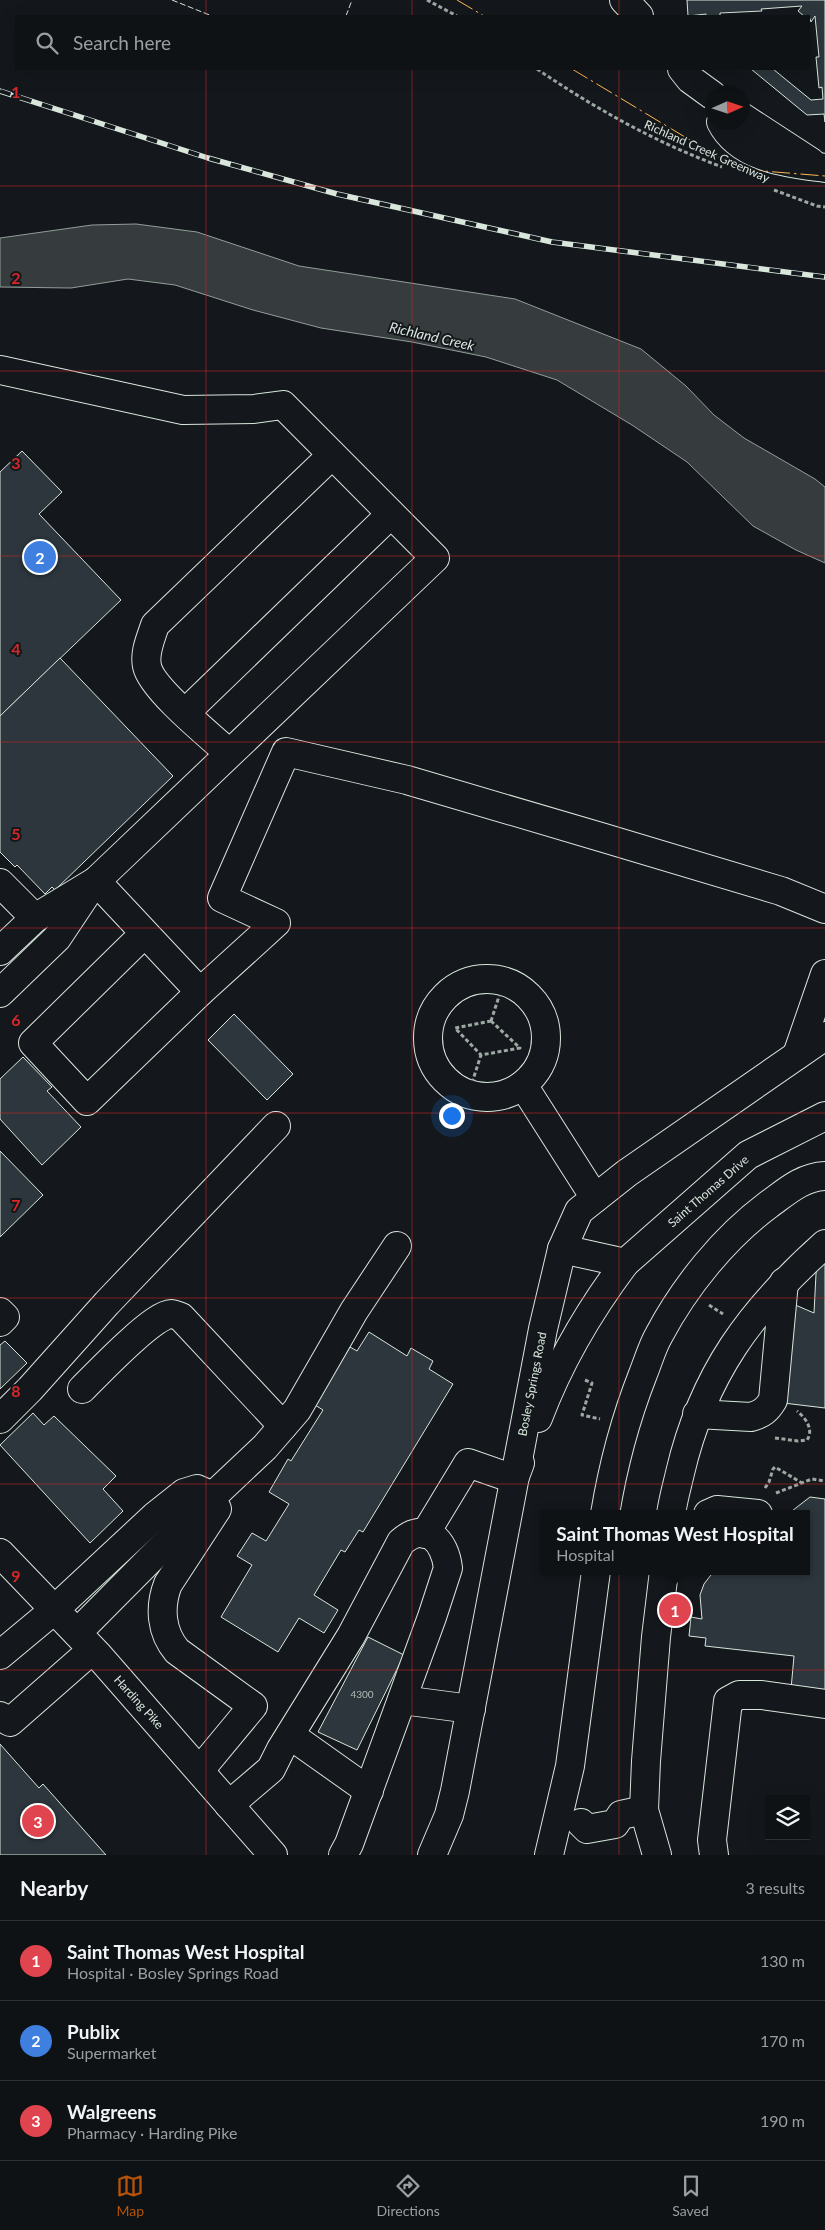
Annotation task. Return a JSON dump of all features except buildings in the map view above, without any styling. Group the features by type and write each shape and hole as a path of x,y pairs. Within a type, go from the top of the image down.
{"street":[{"path":"624,0 638,15"},
{"path":"649,0 652,15"},
{"path":"683,70 690,79 705,90"},
{"path":"750,122 822,168"},
{"path":"727,130 735,141 770,160 822,168"},
{"path":"0,370 183,410 254,408 283,405 390,515 435,558 96,881 57,938 0,993"},
{"path":"229,753 165,695 147,668 146,652 155,625 332,455"},
{"path":"185,714 390,515"},
{"path":"144,934 33,1043 87,1101 200,992 276,923 222,898 286,752 407,780 781,891 825,909"},
{"path":"0,951 34,918 96,881"},
{"path":"96,881 200,992"},
{"path":"0,883 34,918"},
{"path":"797,1055 825,974"},
{"path":"490,979 520,988 530,997 539,1011 545,1028 543,1057 534,1073 523,1085 512,1092 494,1097 480,1097 468,1095 450,1085 437,1072 427,1043 432,1016 442,1000 458,986 473,980 490,979"},
{"name":"Bosley Springs Road","path":"432,1855 449,1815 543,1329 562,1249 579,1211 628,1173 825,1036"},
{"path":"523,1085 595,1198"},
{"name":"Saint Thomas Drive","path":"514,1479 544,1401 568,1348 602,1293 625,1263 748,1155 825,1116"},
{"path":"0,1419 30,1389 106,1303 276,1126"},
{"path":"606,1510 611,1478 624,1425 658,1336 684,1295 714,1256 751,1218 793,1186 806,1180 825,1176"},
{"path":"672,1510 686,1445 717,1371 756,1314 784,1282 825,1244"},
{"path":"0,1716 10,1722 85,1641 213,1496 244,1468 297,1410 354,1311 397,1246"},
{"path":"562,1249 625,1263"},
{"path":"698,1414 751,1417 760,1415 769,1407 773,1400 784,1282"},
{"path":"0,1312 5,1317 0,1322"},
{"path":"88,1382 148,1326 161,1317 172,1313 187,1323 283,1426"},
{"path":"425,1534 468,1463 514,1479"},
{"path":"200,1770 253,1706 176,1651 168,1641 162,1610 164,1594 174,1574 244,1468"},
{"path":"0,1655 54,1610 155,1516 184,1493 196,1489 213,1496"},
{"path":"718,1510 761,1502"},
{"path":"229,1805 271,1768 351,1636 394,1551 407,1536 425,1534 441,1543 446,1554 448,1568 369,1791 343,1855"},
{"name":"Harding Pike","path":"0,1553 85,1641 273,1855"},
{"path":"549,1855 572,1758 595,1575"},
{"path":"555,1829 581,1823 587,1829 615,1824 633,1812 646,1761 656,1637 664,1575"},
{"path":"714,1855 712,1840 728,1701 739,1695 762,1695 825,1704"},
{"path":"402,1700 471,1709"},
{"path":"290,1735 369,1791"},
{"path":"633,1812 657,1855"}],"path":[{"path":"427,0 455,15"},
{"name":"Richland Creek Greenway","path":"539,70 610,117 685,154 725,168"},
{"name":"Richland Creek Greenway","path":"770,188 809,204 825,207"},
{"path":"491,1021 504,982"},
{"path":"481,1055 455,1028 491,1021"},
{"path":"481,1055 520,1048 491,1021"},
{"path":"468,1095 481,1055"},
{"path":"770,1438 798,1442 807,1440 810,1432 806,1419 793,1409"},
{"path":"761,1502 775,1467 802,1483"}],"water":[{"name":"Richland Creek","path":"136,224 197,232 299,266 515,299 641,349 686,386 714,415 744,438 815,479 825,487 825,563 796,550 753,526 687,462 632,425 557,380 486,357 412,342 321,328 253,310 175,285 128,279 71,288 0,287 0,238 92,225"}],"railway":[{"path":"0,91 208,158 337,194 552,242 825,277"}],"fence":[{"path":"172,0 210,15"},
{"path":"346,15 352,0"}],"power":[{"path":"457,0 482,15"},
{"path":"574,70 738,169 825,176"}],"place":[{"name":"Publix","path":"40,557"},
{"name":"Saint Thomas West Hospital","path":"675,1610"},
{"name":"Walgreens","path":"38,1821"}]}
